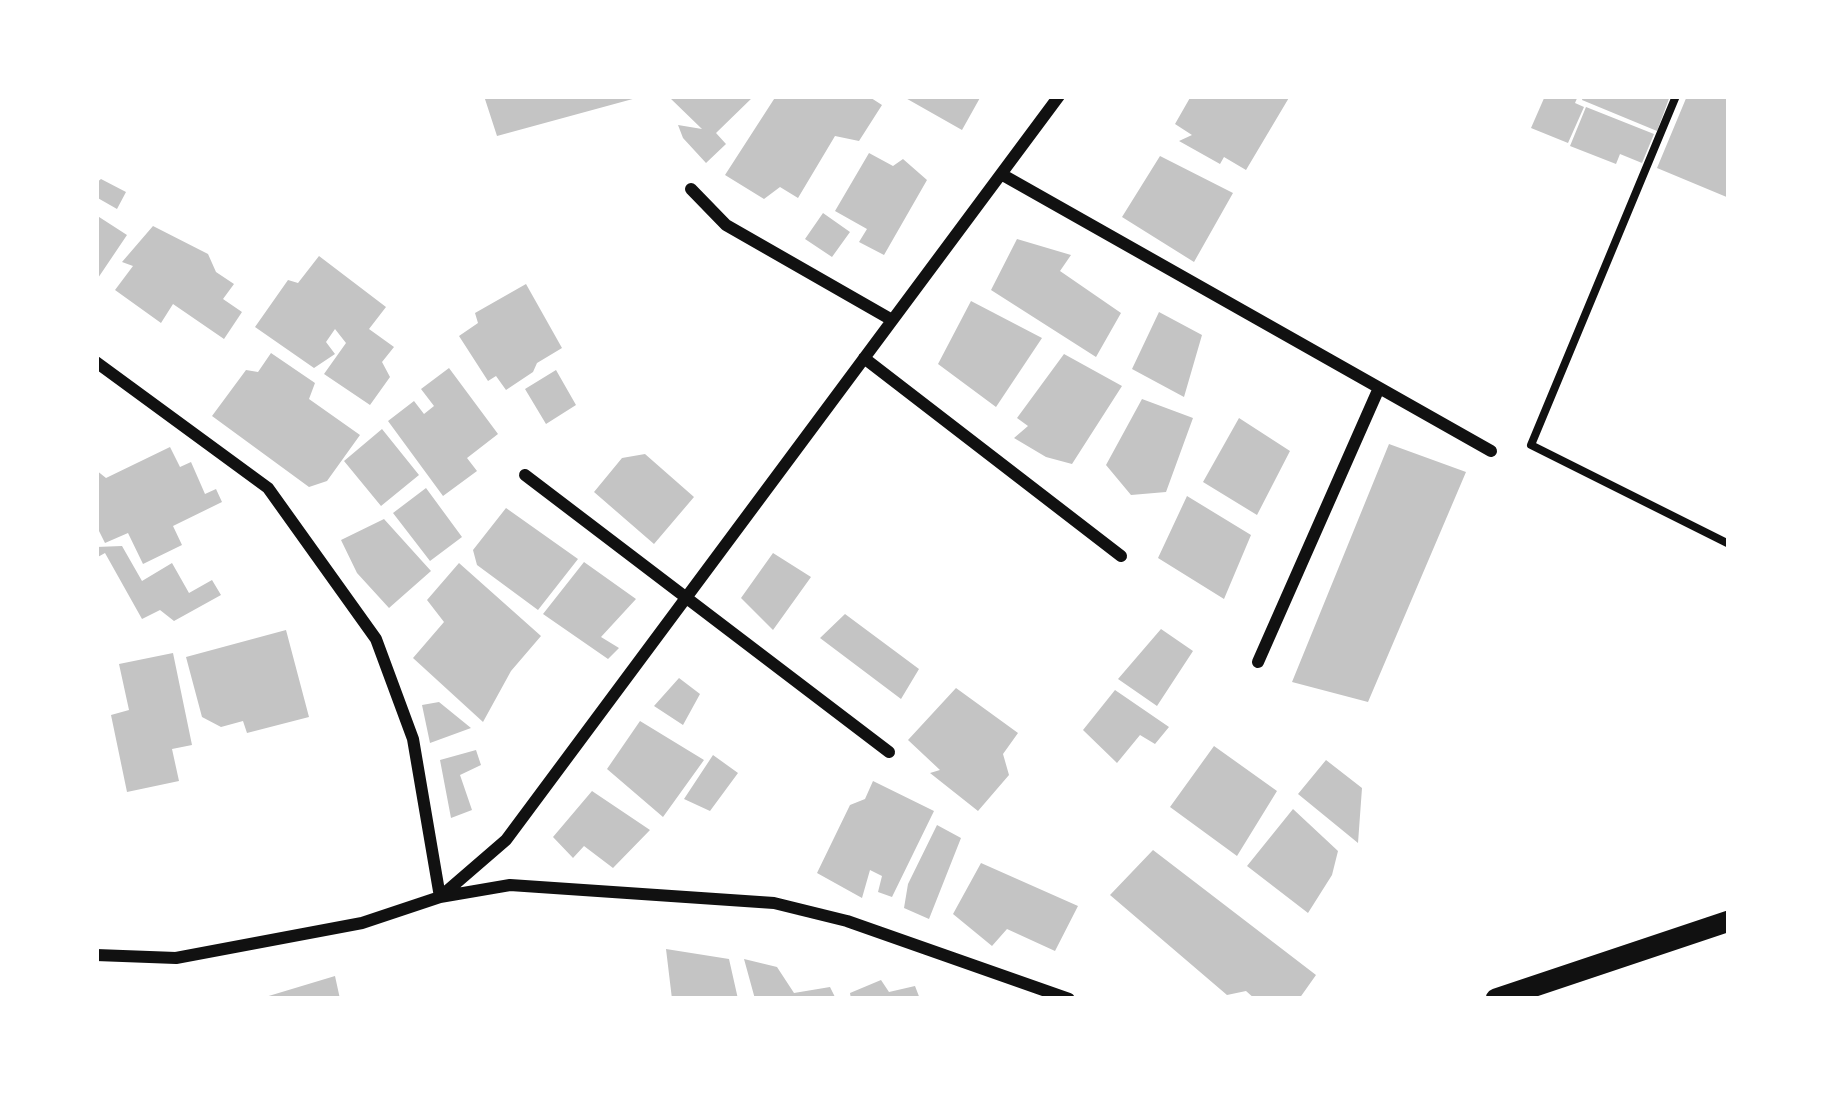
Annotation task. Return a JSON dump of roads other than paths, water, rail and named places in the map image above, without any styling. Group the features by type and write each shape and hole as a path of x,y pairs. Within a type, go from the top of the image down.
{"street":[{"path":"440,897 506,839 1059,96"},
{"path":"1001,174 1490,451"},
{"path":"691,189 726,225 892,320"},
{"path":"864,358 1121,556"},
{"path":"96,362 268,488 376,639 413,739 440,897"},
{"path":"1258,662 1379,388"},
{"path":"525,475 890,752"},
{"path":"96,955 176,958 362,922 440,897 510,885 773,903 847,921 1069,999"},
{"path":"1496,999 1729,922"}]}
